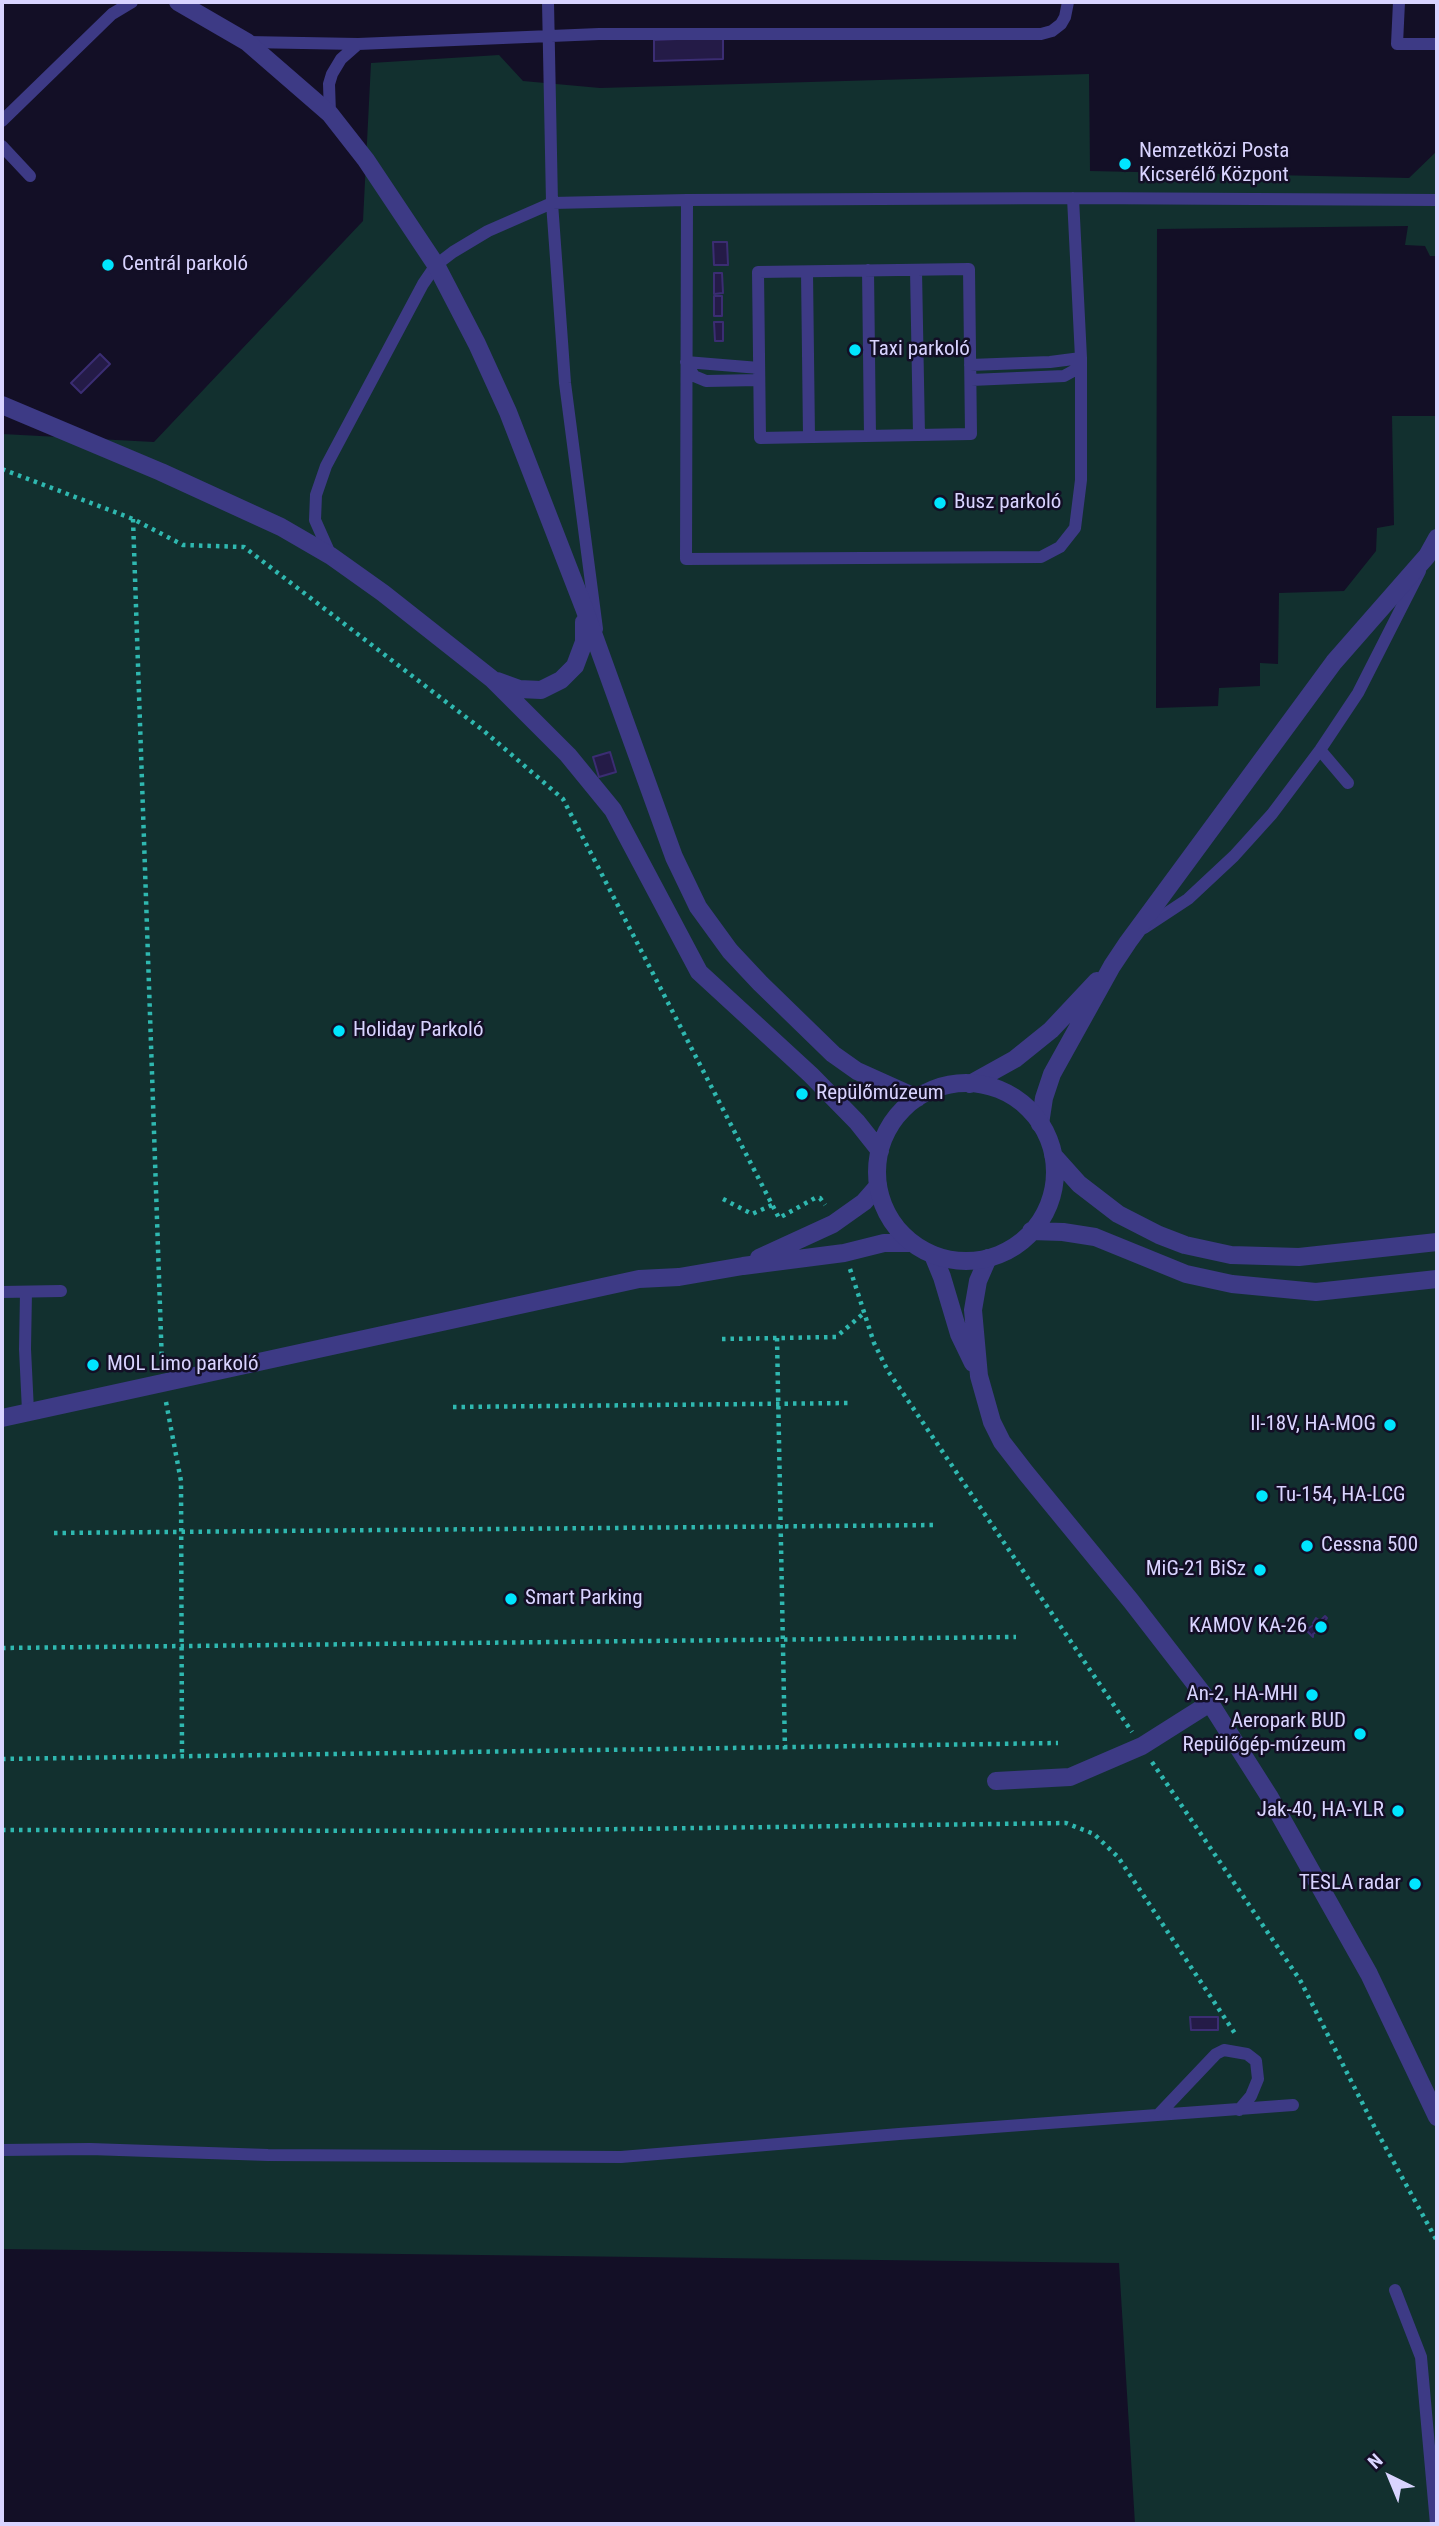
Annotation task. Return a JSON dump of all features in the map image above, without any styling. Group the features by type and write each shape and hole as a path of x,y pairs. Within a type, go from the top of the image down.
{"street":[{"path":"178,2 247,42 330,114 366,160 436,265 508,412 584,608 674,857 698,907 730,951 760,984 833,1054 857,1071 917,1098"},
{"path":"2,405 161,472 281,527 331,556 383,593 492,680 568,755 613,810 699,972 811,1075 857,1122 880,1151"},
{"path":"1040,1125 1044,1098 1052,1074 1128,942 1334,662 1427,556 1437,538"},
{"path":"492,680 519,689 541,690 561,680 575,666 584,642 584,608"},
{"path":"970,1084 1015,1059 1042,1037 1112,966"},
{"path":"1053,1155 1054,1182 1046,1209 1031,1231 1012,1248 988,1258 960,1261 933,1255 912,1244 889,1218 878,1186 880,1151 897,1116 917,1098 942,1087 970,1084 1003,1092 1024,1106 1040,1125 1053,1155 1079,1184 1118,1214 1185,1245 1231,1255 1299,1257 1437,1242"},
{"path":"743,1266 833,1224 864,1202 878,1186"},
{"path":"1031,1231 1095,1237 1186,1274 1232,1284 1316,1292 1437,1279"},
{"path":"2,1418 639,1279 679,1277 844,1253 884,1243 912,1244"},
{"path":"933,1255 959,1334 979,1376 992,1422 1002,1442 1210,1703 1269,1796 1356,1952 1434,2099 1437,2117"},
{"path":"979,1376 973,1310 978,1281 988,1258"},
{"path":"996,1781 1070,1777 1142,1746 1210,1703"}],"lane":[{"path":"2,121 112,14 132,2"},
{"path":"548,2 552,203 565,383 601,660"},
{"path":"247,42 358,44 599,34 1041,34 1052,31 1061,24 1068,2"},
{"path":"1399,2 1397,44 1437,44"},
{"path":"330,114 329,84 332,74 341,60 358,44"},
{"path":"2,146 30,176"},
{"path":"687,200 686,559 1041,557 1060,547 1075,528 1081,480 1081,358 1073,198"},
{"path":"331,556 315,520 316,495 326,466 436,265 453,251 488,232 552,203 1073,198 1437,200"},
{"path":"969,269 971,434 760,438 758,272 868,270 969,269"},
{"path":"868,270 870,436"},
{"path":"916,270 919,435"},
{"path":"807,272 809,437"},
{"path":"970,365 1051,362 1081,358"},
{"path":"971,380 1064,376 1075,370 1081,358"},
{"path":"686,362 694,376 706,381 759,374"},
{"path":"1128,942 1154,920 1188,899 1234,856 1272,814 1358,693 1427,556"},
{"path":"1320,750 1348,783"},
{"path":"2,1292 61,1292"},
{"path":"26,1292 28,1411"},
{"path":"1159,2114 1216,2054 1224,2050 1247,2054 1256,2061 1258,2079 1251,2096 1239,2110"},
{"path":"2,2150 621,2157 1293,2105"},
{"path":"1395,2290 1420,2357 1436,2524"}],"path":[{"path":"2,469 133,519 183,545 244,547 484,731 563,799 779,1219 815,1198 820,1198 824,1201 833,1224"},
{"path":"133,519 162,1381 181,1481 182,1756"},
{"path":"723,1199 752,1214 772,1205"},
{"path":"844,1253 874,1343 888,1371 1300,1980 1375,2128 1437,2241"},
{"path":"722,1339 836,1337 864,1312"},
{"path":"777,1338 785,1749"},
{"path":"453,1407 851,1403"},
{"path":"54,1533 936,1525"},
{"path":"2,1648 1016,1637"},
{"path":"2,1759 1058,1743"},
{"path":"2,1830 479,1831 1066,1823 1094,1834 1118,1857 1228,2020 1247,2054"}],"green space":[{"path":"499,55 523,81 600,88 1089,74 1090,171 1409,178 1437,151 1437,256 1430,256 1425,246 1405,245 1408,226 1157,229 1156,708 1218,706 1219,688 1260,686 1260,663 1278,664 1279,593 1344,591 1376,551 1377,528 1394,525 1392,416 1437,416 1437,2524 1135,2524 1119,2263 2,2249 2,434 154,442 363,221 371,63"}],"building":[{"path":"723,37 723,59 654,61 654,40"},
{"path":"713,242 727,242 728,265 714,265"},
{"path":"714,273 722,273 723,293 714,294"},
{"path":"714,296 722,296 722,316 714,316"},
{"path":"714,322 723,322 723,341 715,341"},
{"path":"100,354 110,364 81,393 71,383"},
{"path":"610,752 616,772 599,777 593,757"},
{"name":"KAMOV KA-26","path":"1325,1616 1327,1618 1322,1624 1325,1626 1313,1634 1313,1637 1306,1630 1315,1624 1313,1623 1316,1618 1320,1621"},
{"path":"1190,2017 1218,2017 1218,2030 1191,2030"}],"place":[{"name":"Nemzetközi Posta Kicserélő Központ","path":"1125,164"},
{"name":"Centrál parkoló","path":"108,265"},
{"name":"Taxi parkoló","path":"855,350"},
{"name":"Busz parkoló","path":"940,503"},
{"name":"Holiday Parkoló","path":"339,1031"},
{"name":"Repülőmúzeum","path":"802,1094"},
{"name":"MOL Limo parkoló","path":"93,1365"},
{"name":"Il-18V, HA-MOG","path":"1390,1425"},
{"name":"Tu-154, HA-LCG","path":"1262,1496"},
{"name":"Cessna 500","path":"1307,1546"},
{"name":"MiG-21 BiSz","path":"1260,1570"},
{"name":"Smart Parking","path":"511,1599"},
{"name":"KAMOV KA-26","path":"1321,1627"},
{"name":"An-2, HA-MHI","path":"1312,1695"},
{"name":"Aeropark BUD Repülőgép-múzeum","path":"1360,1734"},
{"name":"Jak-40, HA-YLR","path":"1398,1811"},
{"name":"TESLA radar","path":"1415,1884"}]}
